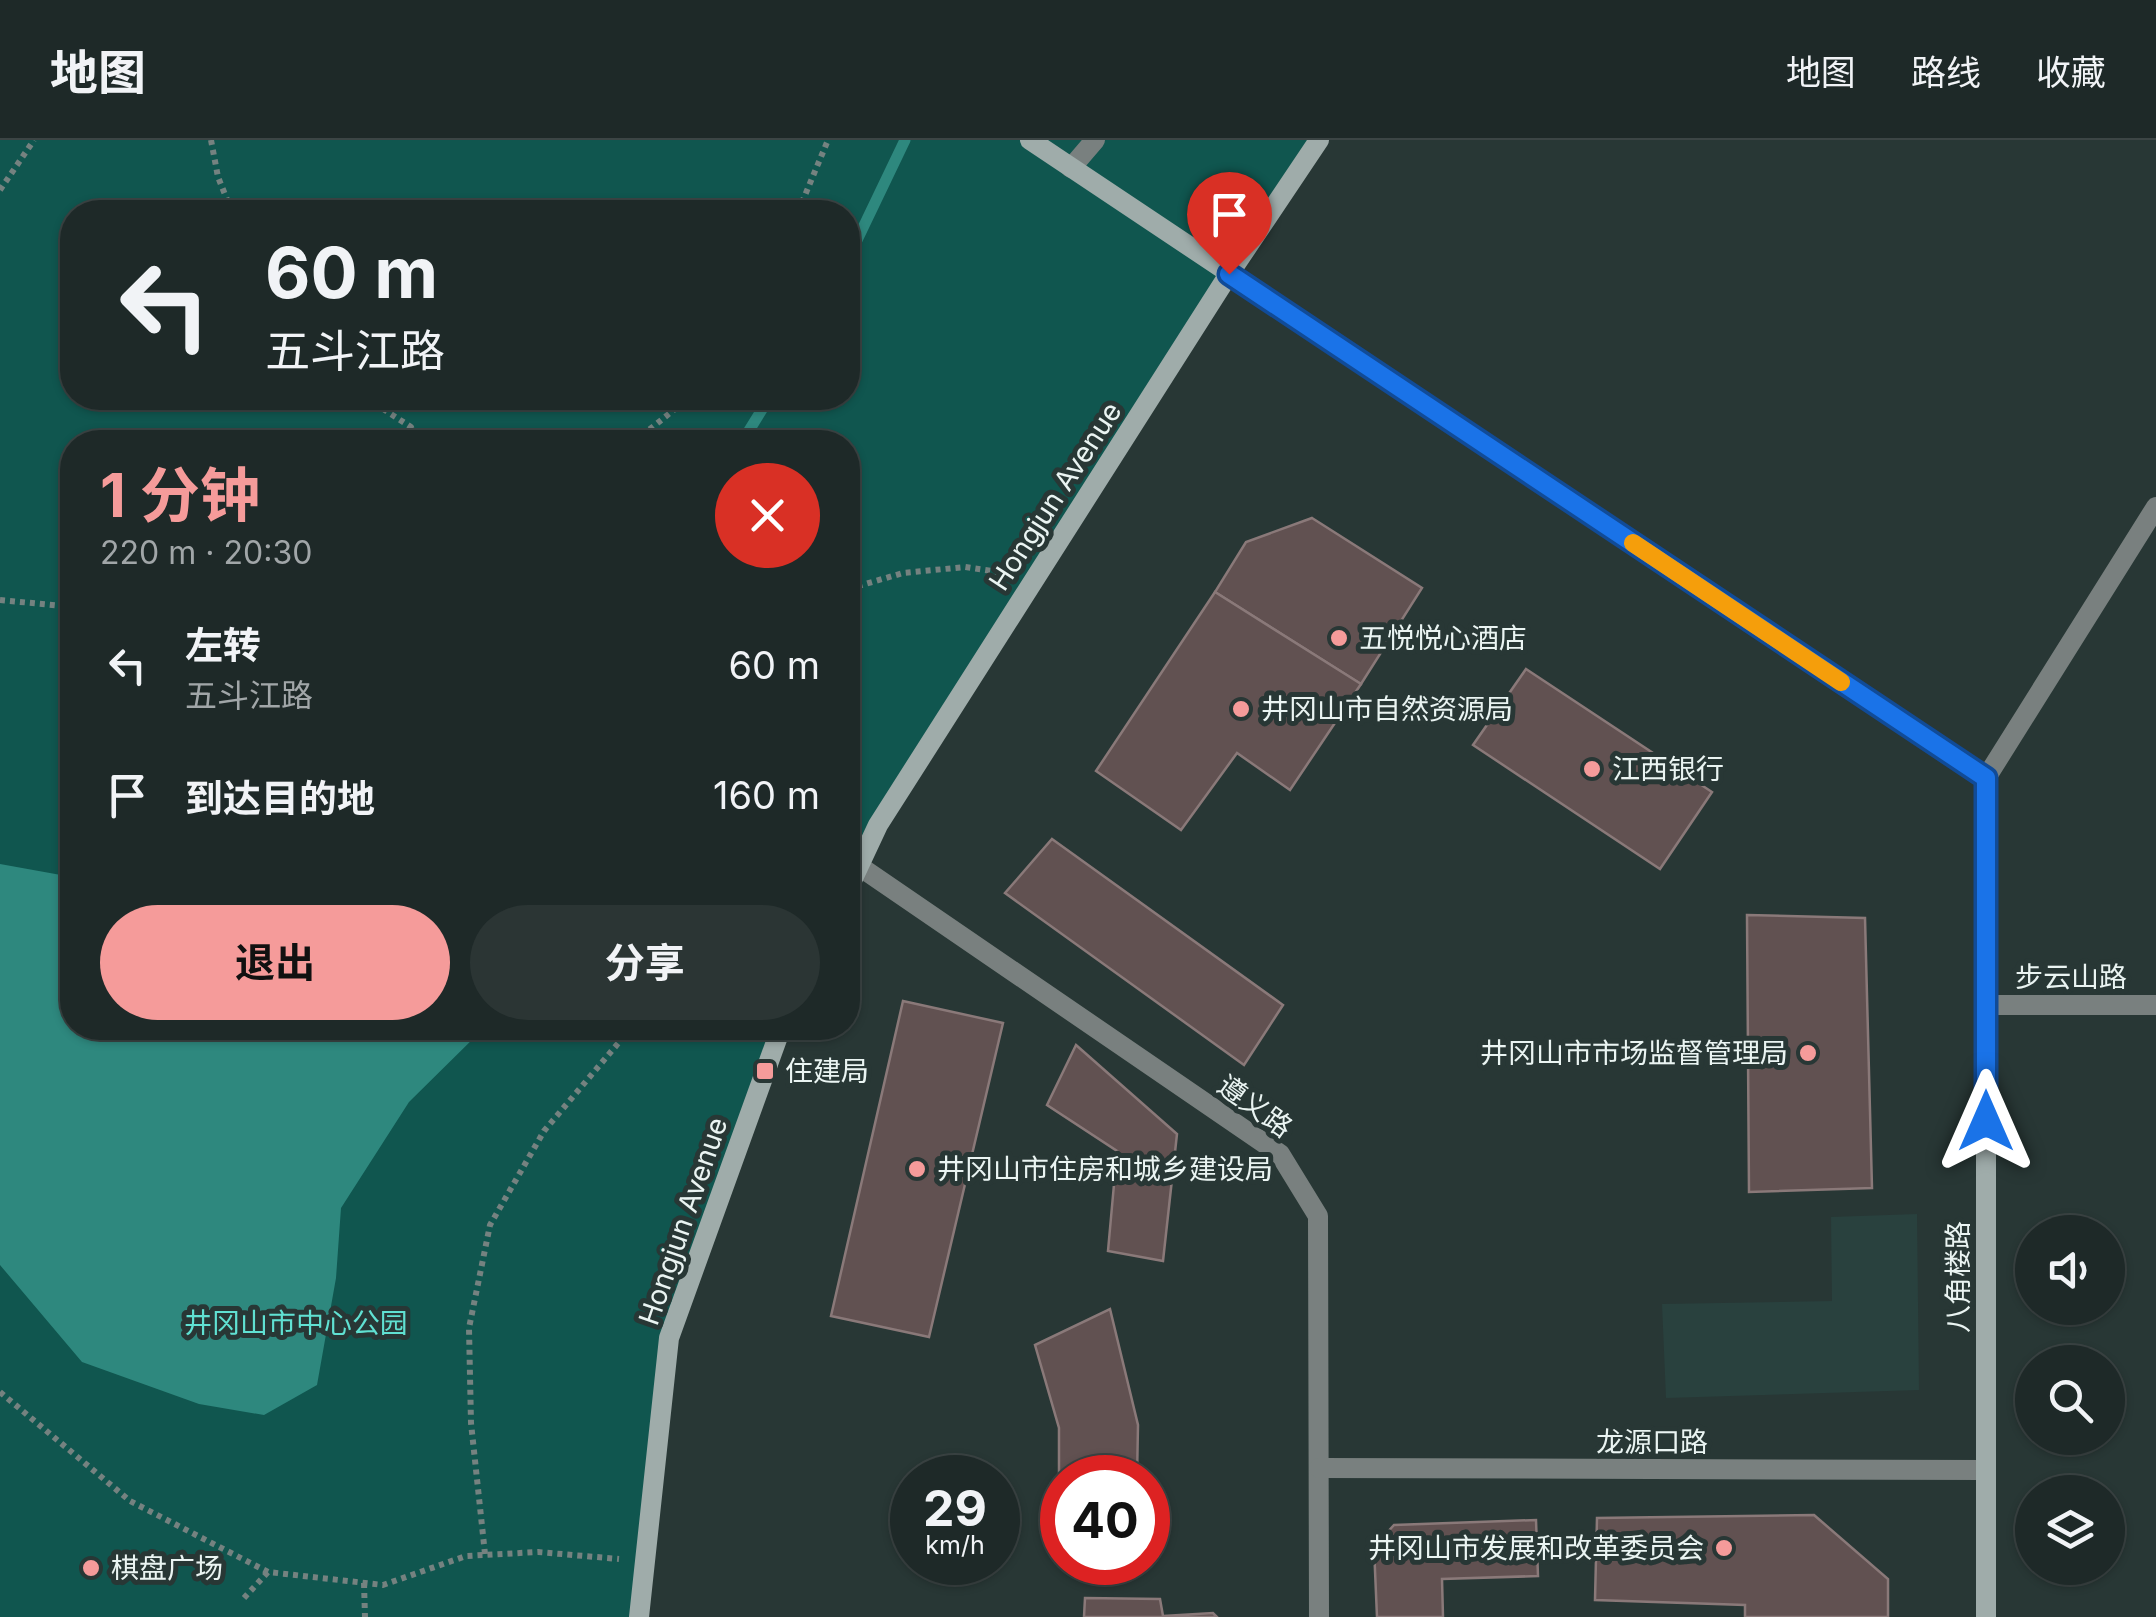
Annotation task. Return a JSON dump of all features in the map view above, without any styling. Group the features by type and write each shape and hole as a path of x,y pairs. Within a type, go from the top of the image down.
{"street":[{"path":"1030,140 1986,778 2156,506"},
{"path":"1072,168 1095,140"},
{"name":"Hongjun Avenue","path":"860,862 878,826 1229,274 1320,140"},
{"name":"八角楼路","path":"1986,778 1986,1617"},
{"name":"遵义路","path":"860,867 1280,1154 1318,1216 1319,1617"},
{"name":"步云山路","path":"1986,1005 2156,1005"},
{"name":"Hongjun Avenue","path":"639,1617 669,1338 777,1040"},
{"name":"龙源口路","path":"1318,1468 1986,1470"}],"path":[{"path":"0,190 34,140"},
{"path":"211,140 227,200"},
{"path":"803,200 828,140"},
{"path":"384,410 411,430"},
{"path":"649,430 675,410"},
{"path":"860,585 902,573 965,567 1036,577"},
{"path":"0,600 60,606"},
{"path":"486,1554 472,1423 469,1328 490,1225 544,1130 621,1040"},
{"path":"0,1392 130,1501 268,1572 384,1585 466,1556 486,1554 538,1552 645,1562"},
{"path":"244,1598 268,1572"},
{"path":"364,1583 365,1617"}],"shaded area":[{"path":"0,864 60,875 60,1040 472,1040 409,1102 341,1208 336,1278 317,1385 264,1415 199,1404 82,1362 0,1265"},
{"path":"1917,1214 1919,1390 1666,1398 1662,1304 1832,1301 1831,1217"}],"green space":[{"name":"井冈山市中心公园","path":"0,140 1319,140 860,870 860,430 60,430 60,1040 777,1040 669,1338 639,1617 0,1617"}],"building":[{"name":"五悦悦心酒店","path":"1312,518 1422,588 1361,684 1215,592 1246,542"},
{"name":"井冈山市自然资源局","path":"1215,592 1361,684 1290,790 1237,753 1181,830 1096,771"},
{"name":"江西银行","path":"1526,669 1712,792 1660,869 1473,745"},
{"path":"1052,839 1283,1005 1244,1065 1005,893"},
{"name":"井冈山市市场监督管理局","path":"1747,915 1865,918 1872,1188 1749,1192"},
{"name":"井冈山市住房和城乡建设局","path":"903,1001 1003,1023 929,1337 831,1316"},
{"path":"1076,1045 1177,1134 1163,1261 1108,1251 1117,1151 1047,1105"},
{"path":"1110,1309 1138,1425 1137,1455 1059,1455 1059,1428 1035,1345"},
{"name":"井冈山市发展和改革委员会","path":"1814,1515 1888,1579 1888,1617 1745,1617 1745,1605 1595,1600 1597,1518"},
{"path":"1536,1520 1538,1576 1442,1579 1443,1617 1377,1617 1374,1547 1394,1525"},
{"path":"1085,1598 1160,1599 1163,1616 1213,1613 1217,1617 1084,1617"}],"waterway":[{"path":"860,234 905,140"},
{"path":"749,430 762,410"}],"slow traffic":[{"path":"1633,543 1841,682"}],"place":[{"name":"五悦悦心酒店","path":"1339,638"},
{"name":"井冈山市自然资源局","path":"1241,709"},
{"name":"江西银行","path":"1592,769"},
{"name":"井冈山市市场监督管理局","path":"1808,1053"},
{"name":"住建局","path":"765,1071"},
{"name":"井冈山市住房和城乡建设局","path":"917,1169"},
{"name":"井冈山市发展和改革委员会","path":"1724,1548"},
{"name":"棋盘广场","path":"91,1568"}],"route":[{"path":"1229,274 1986,778 1986,1121"}]}
